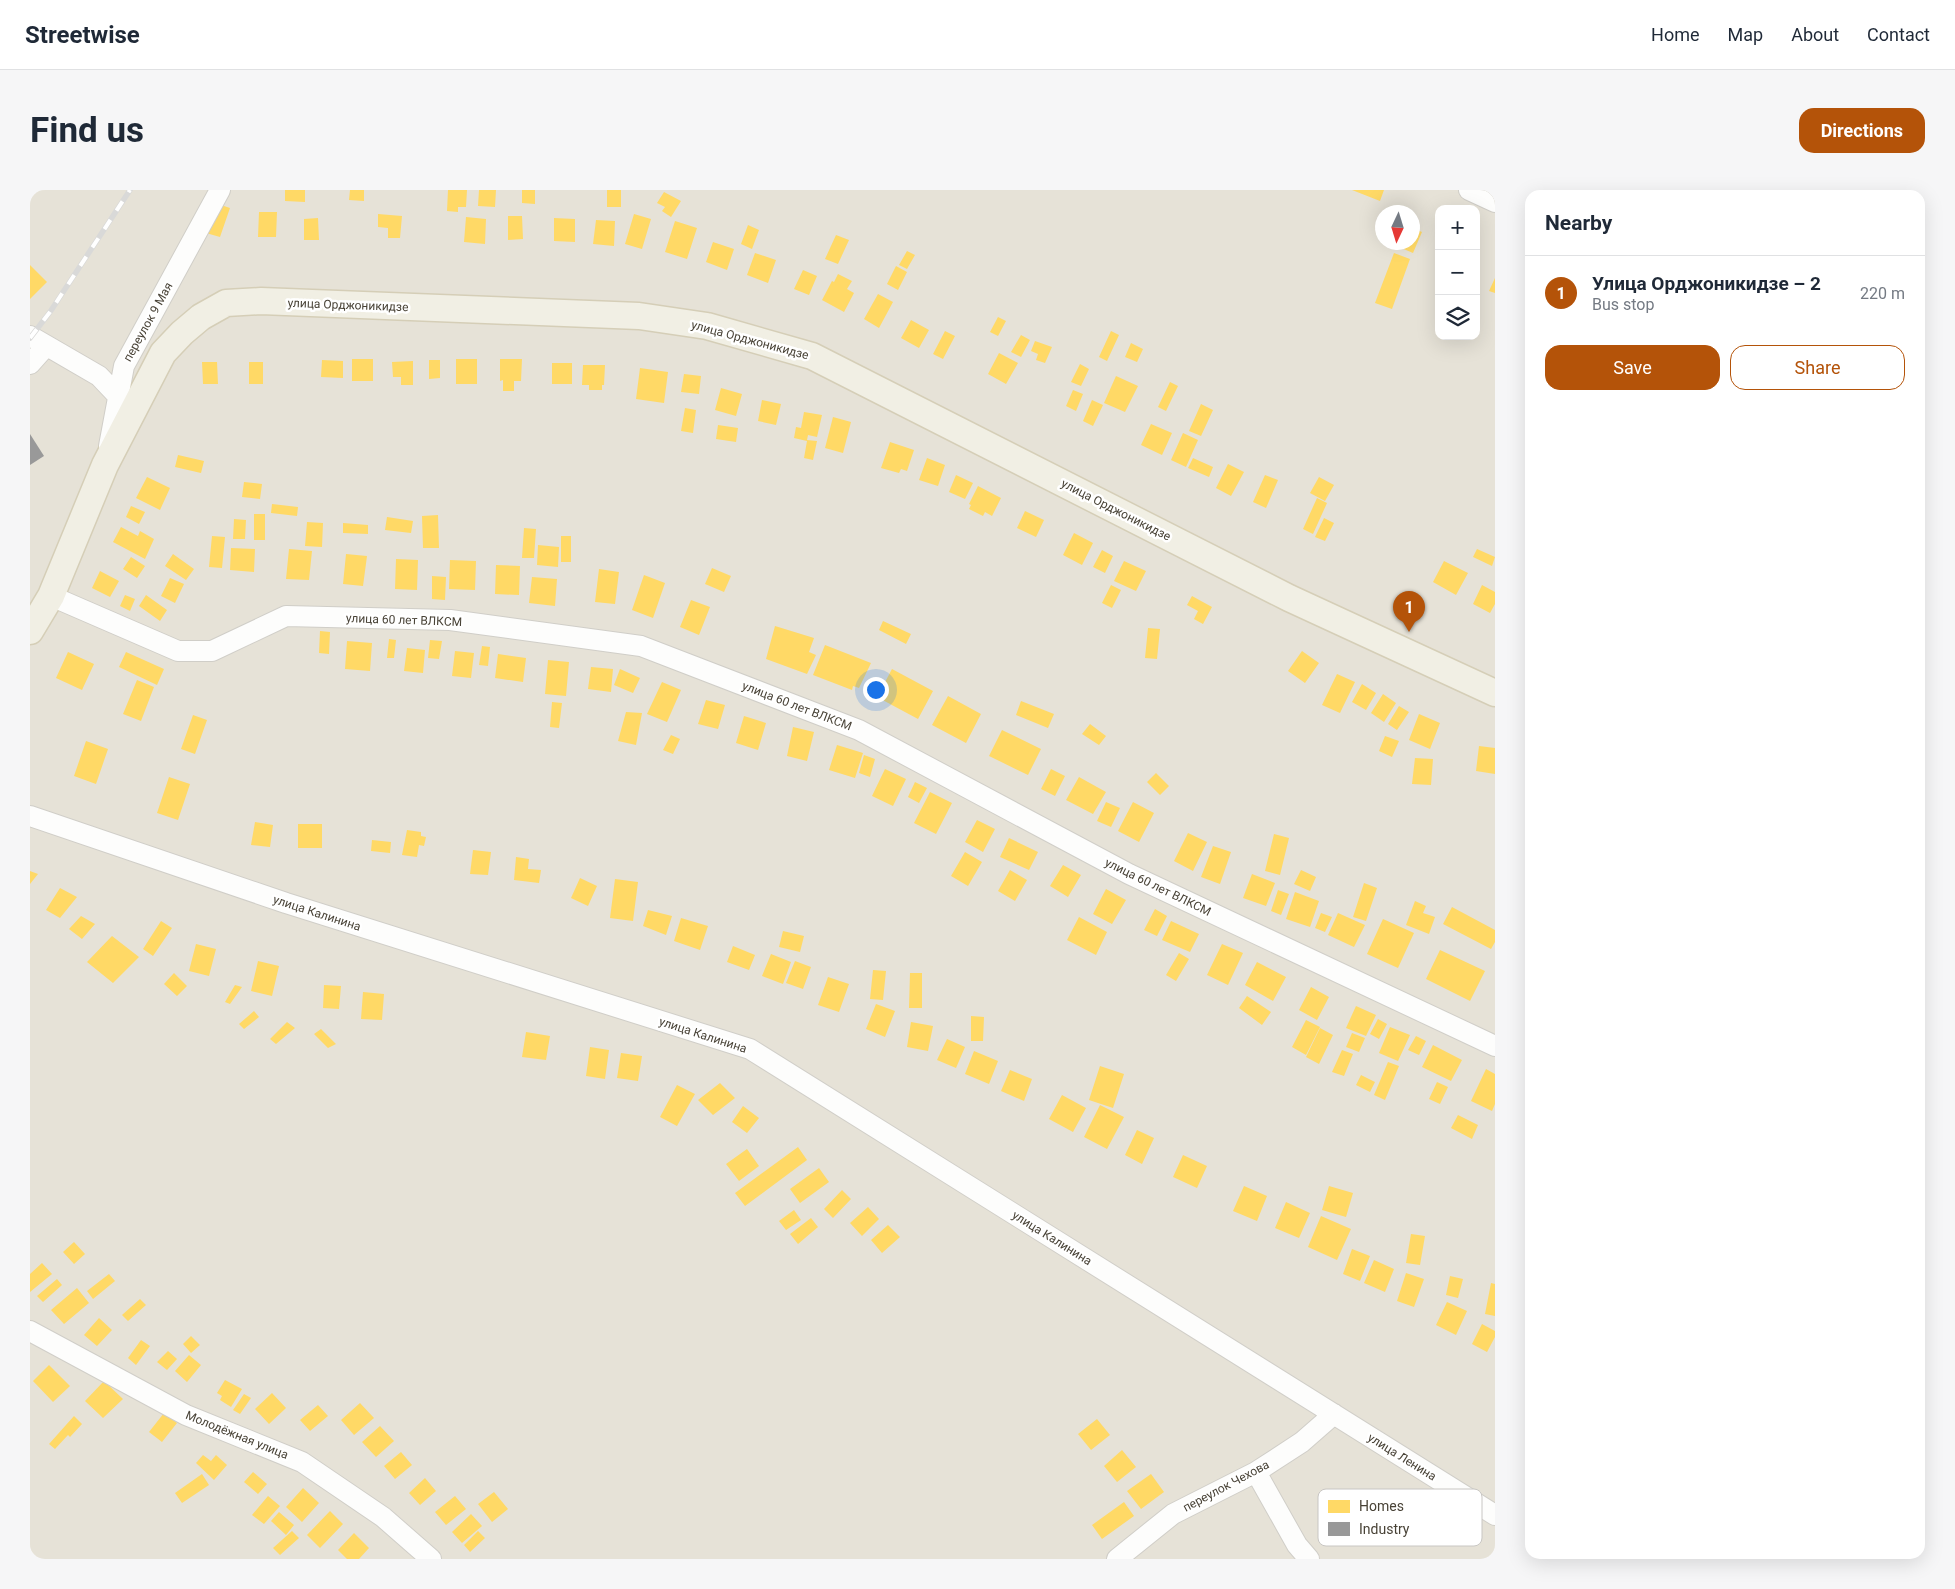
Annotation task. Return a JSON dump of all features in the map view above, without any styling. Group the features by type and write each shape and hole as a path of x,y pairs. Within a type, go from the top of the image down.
{"main road":[{"name":"улица Орджоникидзе","path":"30,630 51,596 106,465 163,353 201,317 226,303 261,301 639,316 707,326 812,356 1289,598 1495,693"}],"street":[{"name":"переулок 9 Мая","path":"106,465 124,366 220,190"},
{"path":"1469,190 1495,202"},
{"path":"30,364 38,341 99,376 118,396"},
{"name":"улица 60 лет ВЛКСМ","path":"51,596 178,651 212,650 286,616 450,620 640,646 859,730 1129,874 1495,1046"},
{"name":"улица Калинина","path":"30,816 286,903 750,1049 1334,1414"},
{"name":"Молодёжная улица","path":"30,1331 186,1415 302,1462 383,1516 430,1559"},
{"name":"переулок Чехова","path":"1117,1559 1173,1514 1256,1472 1302,1442 1334,1414"},
{"name":"улица Ленина","path":"1334,1414 1454,1489"},
{"path":"1256,1472 1297,1545 1309,1559"},
{"name":"улица Ленина","path":"1482,1507 1495,1515"}],"shaded area":[{"path":"30,190 1495,190 1495,1559 30,1559"}],"building: Homes":[{"path":"285,190 305,190 305,202 285,201"},
{"path":"350,190 364,190 364,201 349,200"},
{"path":"448,190 467,190 466,207 458,207 458,212 447,211"},
{"path":"479,190 496,190 495,207 478,206"},
{"path":"522,190 535,190 535,204 522,203"},
{"path":"607,190 621,190 621,207 607,207"},
{"path":"1352,190 1384,190 1380,201"},
{"path":"664,192 681,201 671,217 662,211 665,207 657,203"},
{"path":"215,203 230,208 220,237 206,233"},
{"path":"259,212 277,212 276,237 258,237"},
{"path":"378,214 402,216 400,238 388,238 388,228 378,227"},
{"path":"634,214 651,219 642,249 625,244"},
{"path":"508,216 522,216 523,239 508,240"},
{"path":"466,217 486,219 485,244 464,242"},
{"path":"318,218 319,240 304,240 304,219"},
{"path":"554,218 575,219 575,242 554,241"},
{"path":"596,220 615,221 614,246 593,244"},
{"path":"675,221 697,228 687,259 665,252"},
{"path":"748,225 759,230 752,249 741,244"},
{"path":"836,235 849,240 838,264 825,259"},
{"path":"713,242 734,249 727,270 706,262"},
{"path":"907,251 915,255 907,269 899,265"},
{"path":"755,253 776,260 768,283 747,275"},
{"path":"1394,253 1410,259 1392,309 1375,303"},
{"path":"30,265 47,282 30,299"},
{"path":"896,266 907,272 898,290 887,284"},
{"path":"803,270 817,276 809,295 794,289"},
{"path":"838,274 852,281 847,289 854,293 844,312 822,300"},
{"path":"1495,278 1495,293 1489,291"},
{"path":"878,294 893,302 879,328 864,319"},
{"path":"998,317 1006,321 998,336 990,332"},
{"path":"911,320 929,330 919,348 901,338"},
{"path":"945,331 955,336 943,359 933,354"},
{"path":"1111,331 1119,335 1107,361 1099,357"},
{"path":"1021,335 1030,340 1021,357 1011,352"},
{"path":"1035,341 1052,347 1045,363 1036,360 1038,354 1031,351"},
{"path":"1131,343 1143,349 1137,362 1125,357"},
{"path":"999,353 1018,363 1006,384 988,374"},
{"path":"352,359 373,359 373,381 352,381"},
{"path":"456,359 477,359 477,384 456,384"},
{"path":"500,359 522,359 521,381 514,381 514,391 503,391 503,380 500,381"},
{"path":"322,360 343,361 343,378 321,377"},
{"path":"429,360 440,360 440,378 429,379"},
{"path":"413,361 413,385 401,385 401,377 393,377 392,362"},
{"path":"202,362 217,362 218,384 203,384"},
{"path":"249,362 263,362 263,384 249,384"},
{"path":"552,363 572,363 572,384 552,384"},
{"path":"1080,364 1089,369 1081,386 1071,382"},
{"path":"583,365 605,365 602,390 589,390 589,385 582,385"},
{"path":"640,368 668,372 664,403 636,399"},
{"path":"684,374 701,376 699,394 681,392"},
{"path":"1116,376 1138,386 1125,412 1104,403"},
{"path":"1170,382 1178,386 1166,411 1158,407"},
{"path":"721,388 742,394 736,416 715,410"},
{"path":"1073,390 1083,394 1076,411 1066,406"},
{"path":"762,400 781,404 776,425 758,421"},
{"path":"1092,400 1103,405 1093,426 1083,421"},
{"path":"1201,404 1213,410 1201,436 1189,431"},
{"path":"685,408 696,410 693,433 681,431"},
{"path":"804,412 822,415 817,437 808,435 807,440 817,441 813,460 804,458 807,441 794,438 796,427 801,428"},
{"path":"833,417 851,422 843,453 825,448"},
{"path":"1151,424 1172,433 1162,455 1141,445"},
{"path":"718,425 738,428 736,442 716,439"},
{"path":"1183,433 1198,440 1186,467 1171,460"},
{"path":"890,442 914,450 907,471 901,469 899,473 881,468"},
{"path":"178,455 204,461 201,473 175,467"},
{"path":"927,458 945,465 938,486 919,480"},
{"path":"1193,458 1213,467 1209,477 1188,468"},
{"path":"1228,464 1244,472 1231,496 1216,488"},
{"path":"956,475 973,483 965,499 949,492"},
{"path":"1265,475 1278,480 1266,508 1253,502"},
{"path":"147,477 170,488 160,510 136,498"},
{"path":"1319,477 1334,485 1325,501 1310,493"},
{"path":"244,482 262,484 260,499 242,497"},
{"path":"978,486 1001,498 992,516 985,512 983,516 969,509 971,505 969,504"},
{"path":"1317,498 1327,503 1313,534 1303,529"},
{"path":"272,504 298,507 297,516 271,513"},
{"path":"131,506 145,512 139,524 126,517"},
{"path":"1025,511 1044,520 1036,537 1017,528"},
{"path":"254,514 265,514 265,540 254,540"},
{"path":"438,515 439,548 423,548 422,516"},
{"path":"387,517 413,521 411,533 385,530"},
{"path":"1324,518 1334,523 1325,541 1315,537"},
{"path":"234,519 246,520 245,539 233,539"},
{"path":"307,522 323,523 322,547 305,546"},
{"path":"343,523 368,525 368,534 343,533"},
{"path":"121,527 138,536 140,531 154,539 145,559 113,542"},
{"path":"524,528 536,529 534,558 522,558"},
{"path":"1074,533 1093,543 1082,565 1063,555"},
{"path":"212,536 225,537 222,568 209,567"},
{"path":"561,536 571,536 571,562 561,562"},
{"path":"538,545 559,547 558,567 537,565"},
{"path":"231,548 255,549 254,572 230,570"},
{"path":"289,549 312,551 309,580 286,579"},
{"path":"1477,549 1495,557 1492,566 1473,557"},
{"path":"1102,550 1113,556 1105,573 1093,567"},
{"path":"173,554 194,569 186,580 165,566"},
{"path":"346,554 367,556 363,586 343,584"},
{"path":"131,557 145,566 137,578 123,569"},
{"path":"396,559 418,560 417,590 395,589"},
{"path":"450,560 476,561 475,590 449,589"},
{"path":"1124,561 1146,571 1136,591 1114,581"},
{"path":"1444,561 1468,573 1456,595 1433,582"},
{"path":"496,565 520,566 519,595 495,594"},
{"path":"712,568 731,576 724,592 705,584"},
{"path":"599,569 619,572 615,604 595,602"},
{"path":"100,571 119,581 110,597 92,588"},
{"path":"644,575 665,583 653,618 632,610"},
{"path":"432,576 446,577 445,600 432,599"},
{"path":"532,577 557,579 555,606 529,603"},
{"path":"170,578 184,584 175,603 161,596"},
{"path":"1111,585 1121,590 1112,608 1102,603"},
{"path":"1482,585 1495,592 1495,604 1490,613 1473,604"},
{"path":"125,595 135,599 130,611 120,606"},
{"path":"146,595 167,610 160,621 139,606"},
{"path":"1192,596 1212,607 1203,624 1194,619 1198,611 1187,605"},
{"path":"691,600 710,607 699,635 680,627"},
{"path":"883,621 911,634 906,644 879,630"},
{"path":"775,626 814,638 809,652 816,655 807,674 766,659"},
{"path":"1148,628 1160,629 1157,659 1145,658"},
{"path":"320,631 330,632 329,654 319,653"},
{"path":"389,639 396,640 394,658 387,658"},
{"path":"430,640 442,641 439,659 428,658"},
{"path":"347,641 372,643 370,671 345,669"},
{"path":"825,645 871,663 859,688 853,686 852,690 813,675"},
{"path":"482,646 490,647 488,666 479,665"},
{"path":"407,648 425,650 423,673 404,671"},
{"path":"455,651 474,653 471,678 452,676"},
{"path":"1302,651 1319,663 1305,683 1288,671"},
{"path":"68,652 94,664 82,690 56,678"},
{"path":"126,652 164,669 157,685 119,667"},
{"path":"498,654 526,658 523,682 495,678"},
{"path":"548,660 569,662 566,696 545,694"},
{"path":"591,667 613,669 611,692 588,689"},
{"path":"620,669 640,678 633,693 614,685"},
{"path":"892,669 933,691 918,719 877,697"},
{"path":"1337,674 1355,682 1340,713 1322,705"},
{"path":"137,680 154,687 141,721 123,714"},
{"path":"662,682 681,690 667,722 647,714"},
{"path":"1362,684 1376,693 1366,710 1352,702"},
{"path":"1383,694 1396,703 1384,722 1371,713"},
{"path":"948,696 981,714 966,743 932,725"},
{"path":"706,700 725,705 718,729 698,724"},
{"path":"1021,701 1054,714 1048,728 1016,715"},
{"path":"552,702 562,703 559,728 550,727"},
{"path":"1399,706 1409,712 1397,730 1388,724"},
{"path":"626,712 642,713 636,745 618,741"},
{"path":"1419,714 1440,723 1430,749 1409,740"},
{"path":"193,715 207,720 195,754 181,749"},
{"path":"744,716 766,723 758,750 736,743"},
{"path":"1090,724 1106,736 1099,745 1082,734"},
{"path":"793,727 814,732 807,761 787,756"},
{"path":"1002,730 1041,749 1028,775 989,756"},
{"path":"671,735 680,739 673,754 663,750"},
{"path":"1385,736 1399,741 1392,757 1379,751"},
{"path":"86,741 108,749 96,784 74,776"},
{"path":"837,745 863,753 855,778 829,770"},
{"path":"1479,746 1495,748 1495,774 1476,771"},
{"path":"864,755 875,759 870,777 859,773"},
{"path":"1415,758 1433,759 1431,785 1412,784"},
{"path":"885,769 906,779 893,806 872,796"},
{"path":"1051,769 1065,776 1055,796 1041,789"},
{"path":"1156,773 1169,786 1160,795 1147,782"},
{"path":"169,777 190,784 178,820 157,813"},
{"path":"1079,777 1106,792 1093,814 1066,800"},
{"path":"915,782 927,788 919,803 908,797"},
{"path":"930,792 952,803 936,834 914,823"},
{"path":"1106,802 1120,808 1111,827 1097,821"},
{"path":"1133,802 1154,813 1139,842 1118,831"},
{"path":"977,820 995,829 983,852 965,842"},
{"path":"255,822 273,825 270,847 251,845"},
{"path":"298,824 322,824 322,848 298,848"},
{"path":"407,830 421,832 421,836 426,837 424,846 419,845 417,857 402,855"},
{"path":"1188,833 1207,842 1193,871 1174,861"},
{"path":"1274,834 1289,838 1280,875 1265,871"},
{"path":"1009,838 1038,852 1029,870 1000,857"},
{"path":"372,840 391,842 390,853 371,851"},
{"path":"1213,846 1231,852 1220,884 1201,877"},
{"path":"473,850 491,852 488,875 470,874"},
{"path":"965,852 982,862 968,886 951,876"},
{"path":"516,857 529,859 528,869 541,870 539,883 514,880"},
{"path":"1063,865 1081,875 1068,897 1050,886"},
{"path":"1010,870 1027,880 1015,901 998,891"},
{"path":"1301,870 1316,877 1310,891 1294,884"},
{"path":"30,871 38,874 30,884"},
{"path":"1252,874 1275,883 1266,906 1243,898"},
{"path":"580,878 597,886 588,906 571,898"},
{"path":"615,879 638,882 633,921 610,918"},
{"path":"1364,883 1377,888 1366,921 1353,917"},
{"path":"60,888 77,897 60,918 46,910"},
{"path":"1106,889 1126,900 1112,924 1093,914"},
{"path":"1278,890 1289,894 1281,915 1271,911"},
{"path":"1295,892 1319,901 1310,927 1286,919"},
{"path":"1415,901 1426,906 1423,913 1435,917 1429,934 1406,925"},
{"path":"1452,907 1495,930 1495,942 1491,949 1443,924"},
{"path":"1155,909 1167,916 1157,936 1144,930"},
{"path":"648,910 672,916 666,935 643,926"},
{"path":"1321,913 1332,917 1325,932 1315,928"},
{"path":"1338,913 1365,925 1354,947 1328,935"},
{"path":"81,916 95,924 82,939 69,929"},
{"path":"1079,917 1107,932 1096,955 1067,940"},
{"path":"681,918 708,926 700,950 674,941"},
{"path":"1383,919 1414,933 1398,968 1367,954"},
{"path":"161,921 172,928 153,956 143,949"},
{"path":"1171,921 1199,934 1190,952 1162,940"},
{"path":"783,931 804,936 800,952 779,947"},
{"path":"112,936 139,957 113,983 87,962"},
{"path":"196,944 216,949 209,976 189,971"},
{"path":"1222,944 1243,953 1228,985 1207,975"},
{"path":"733,946 755,955 749,970 727,962"},
{"path":"1440,950 1485,971 1470,1001 1426,979"},
{"path":"1179,953 1189,959 1176,981 1166,975"},
{"path":"771,954 791,962 783,984 762,976"},
{"path":"258,961 279,966 272,996 251,991"},
{"path":"795,961 811,967 803,989 786,983"},
{"path":"1257,962 1286,977 1273,1001 1245,985"},
{"path":"873,970 886,971 883,1000 870,999"},
{"path":"174,973 187,986 177,996 164,984"},
{"path":"910,973 922,973 922,1008 909,1008"},
{"path":"828,977 849,984 839,1012 818,1005"},
{"path":"235,985 242,987 230,1004 225,1002"},
{"path":"324,985 341,986 339,1009 323,1008"},
{"path":"1311,987 1329,997 1317,1020 1299,1010"},
{"path":"363,992 384,994 382,1020 361,1019"},
{"path":"1247,996 1271,1012 1262,1025 1239,1008"},
{"path":"876,1004 895,1011 885,1037 866,1029"},
{"path":"1356,1006 1376,1015 1366,1036 1346,1028"},
{"path":"254,1011 259,1017 244,1029 239,1024"},
{"path":"971,1016 984,1017 983,1041 971,1041"},
{"path":"1378,1019 1387,1024 1379,1039 1370,1034"},
{"path":"1306,1020 1320,1027 1306,1055 1292,1047"},
{"path":"287,1022 295,1028 276,1044 270,1039"},
{"path":"911,1022 933,1026 928,1051 907,1047"},
{"path":"1390,1027 1410,1035 1398,1061 1379,1053"},
{"path":"1320,1028 1333,1035 1319,1064 1306,1057"},
{"path":"321,1029 336,1044 328,1048 314,1034"},
{"path":"526,1032 550,1036 546,1060 522,1057"},
{"path":"1352,1033 1365,1038 1359,1052 1346,1047"},
{"path":"1416,1036 1426,1041 1419,1055 1408,1050"},
{"path":"947,1039 965,1047 956,1068 937,1060"},
{"path":"1433,1045 1462,1060 1451,1081 1422,1067"},
{"path":"590,1047 609,1050 605,1079 586,1076"},
{"path":"1342,1050 1353,1054 1344,1076 1332,1072"},
{"path":"974,1051 998,1061 989,1084 965,1074"},
{"path":"621,1053 642,1056 638,1081 617,1078"},
{"path":"1388,1062 1399,1066 1385,1100 1374,1095"},
{"path":"1100,1066 1124,1074 1113,1108 1089,1100"},
{"path":"1486,1069 1495,1074 1495,1104 1492,1111 1471,1101"},
{"path":"1010,1070 1032,1079 1024,1101 1001,1091"},
{"path":"1361,1075 1375,1082 1370,1092 1356,1085"},
{"path":"1437,1082 1448,1087 1440,1104 1429,1099"},
{"path":"720,1083 735,1098 713,1115 698,1100"},
{"path":"677,1085 695,1094 677,1126 660,1117"},
{"path":"1062,1095 1086,1108 1073,1132 1049,1119"},
{"path":"1100,1105 1124,1117 1107,1149 1084,1137"},
{"path":"743,1106 759,1118 747,1133 732,1122"},
{"path":"1458,1115 1478,1125 1472,1139 1451,1128"},
{"path":"1137,1130 1154,1138 1142,1164 1125,1155"},
{"path":"798,1147 807,1160 745,1206 735,1193"},
{"path":"747,1149 759,1166 739,1181 726,1164"},
{"path":"1183,1155 1207,1166 1197,1188 1173,1177"},
{"path":"819,1168 829,1182 800,1203 790,1189"},
{"path":"1244,1186 1267,1196 1257,1221 1233,1211"},
{"path":"1329,1186 1353,1193 1346,1217 1322,1210"},
{"path":"842,1190 851,1199 833,1218 824,1209"},
{"path":"1286,1202 1310,1213 1299,1238 1275,1228"},
{"path":"868,1207 879,1219 862,1236 850,1223"},
{"path":"794,1210 801,1220 786,1230 779,1221"},
{"path":"1321,1216 1351,1229 1337,1260 1308,1247"},
{"path":"811,1218 818,1227 798,1244 790,1234"},
{"path":"888,1225 900,1237 882,1253 871,1240"},
{"path":"1411,1234 1425,1236 1420,1265 1406,1263"},
{"path":"74,1242 85,1254 74,1264 63,1252"},
{"path":"1352,1249 1370,1256 1360,1281 1343,1274"},
{"path":"1374,1260 1394,1269 1385,1292 1364,1283"},
{"path":"42,1263 52,1274 30,1292 30,1274"},
{"path":"1406,1273 1424,1279 1414,1307 1397,1301"},
{"path":"109,1274 115,1281 93,1299 87,1291"},
{"path":"1450,1276 1463,1279 1458,1298 1446,1295"},
{"path":"57,1279 62,1285 43,1302 37,1296"},
{"path":"1491,1283 1495,1284 1495,1316 1485,1314"},
{"path":"77,1288 89,1303 64,1324 51,1310"},
{"path":"140,1299 146,1305 128,1321 122,1315"},
{"path":"1447,1302 1467,1311 1456,1335 1436,1325"},
{"path":"99,1318 112,1330 97,1346 84,1335"},
{"path":"1482,1324 1495,1331 1495,1337 1487,1352 1472,1344"},
{"path":"191,1336 200,1345 191,1353 183,1344"},
{"path":"141,1340 150,1346 136,1365 128,1358"},
{"path":"168,1351 177,1359 167,1370 157,1362"},
{"path":"189,1355 201,1365 187,1382 175,1371"},
{"path":"49,1365 70,1386 53,1402 33,1381"},
{"path":"225,1380 242,1389 231,1407 220,1400 222,1396 217,1393"},
{"path":"104,1381 123,1399 103,1418 85,1401"},
{"path":"272,1393 286,1408 269,1424 255,1409"},
{"path":"244,1394 251,1398 240,1414 233,1410"},
{"path":"360,1403 374,1418 354,1435 341,1420"},
{"path":"318,1405 328,1416 310,1431 300,1420"},
{"path":"164,1413 177,1423 162,1442 149,1432"},
{"path":"74,1416 82,1424 55,1449 49,1444"},
{"path":"1097,1419 1110,1435 1091,1450 1078,1434"},
{"path":"380,1426 394,1441 376,1457 362,1442"},
{"path":"1122,1450 1136,1467 1117,1482 1104,1466"},
{"path":"401,1452 412,1465 395,1479 384,1466"},
{"path":"203,1455 211,1461 216,1455 227,1465 214,1480 196,1463"},
{"path":"253,1472 267,1484 258,1494 244,1482"},
{"path":"202,1474 209,1485 182,1503 175,1493"},
{"path":"1151,1474 1164,1492 1141,1509 1127,1491"},
{"path":"425,1478 436,1491 420,1505 409,1493"},
{"path":"303,1488 319,1503 302,1522 286,1507"},
{"path":"494,1492 508,1509 492,1522 478,1504"},
{"path":"268,1496 280,1506 264,1524 252,1515"},
{"path":"455,1496 466,1509 446,1525 435,1512"},
{"path":"1124,1502 1134,1516 1102,1539 1092,1525"},
{"path":"330,1511 343,1524 320,1548 307,1535"},
{"path":"279,1512 294,1525 286,1535 271,1521"},
{"path":"471,1514 482,1526 462,1543 452,1532"},
{"path":"292,1531 299,1538 280,1555 273,1548"},
{"path":"478,1531 485,1538 470,1552 464,1545"},
{"path":"354,1533 369,1548 359,1559 347,1559 338,1550"}],"building: Industry":[{"path":"30,434 44,456 30,465"}],"railway":[{"path":"30,338 50,312 130,190"}],"place":[{"name":"Улица Орджоникидзе – 2","path":"1409,632"}]}
